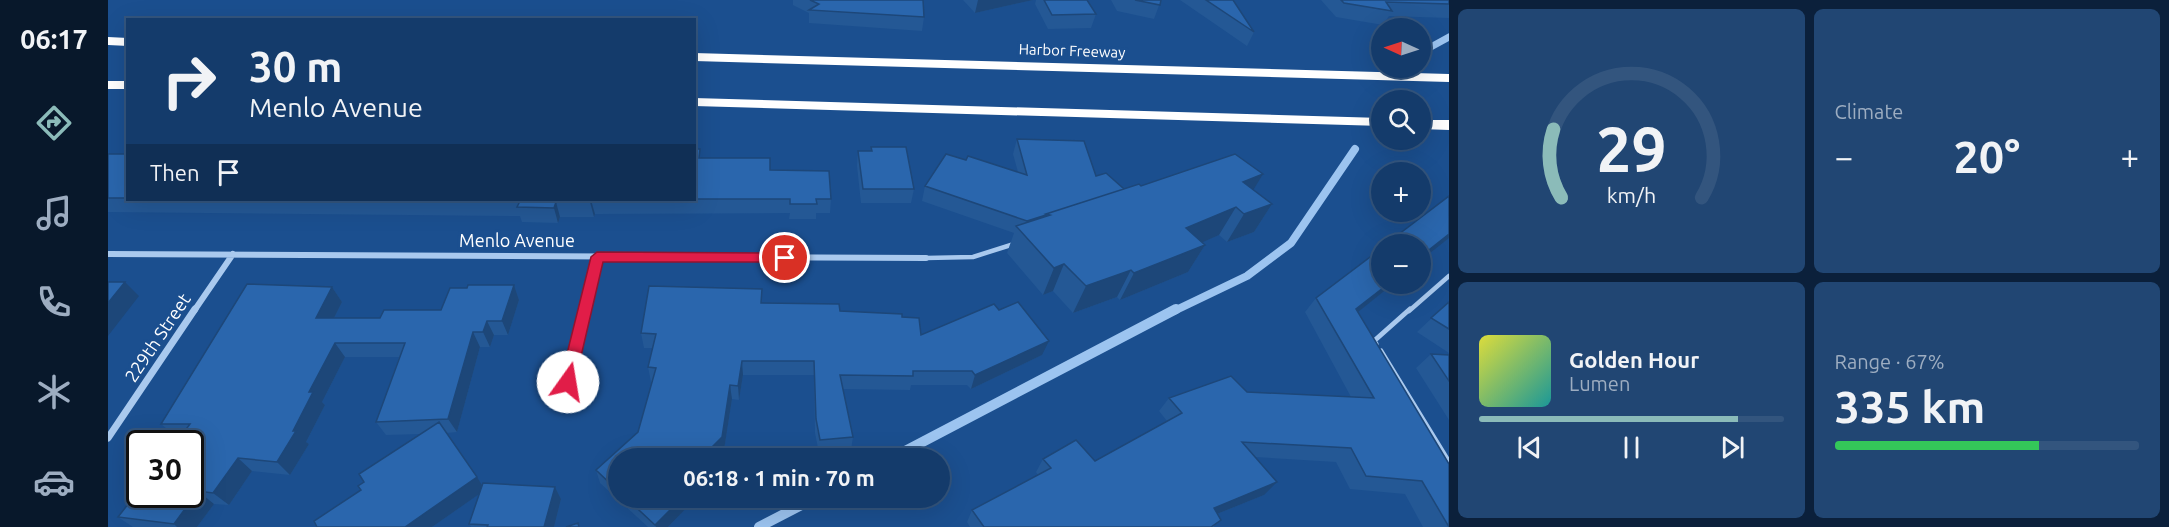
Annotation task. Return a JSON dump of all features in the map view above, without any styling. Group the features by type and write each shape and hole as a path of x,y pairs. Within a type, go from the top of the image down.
{"highway":[{"path":"108,41 126,42"},
{"name":"Harbor Freeway","path":"696,57 1449,78"},
{"path":"108,85 126,85"},
{"path":"696,102 1371,122"},
{"path":"1431,124 1449,125"}],"street":[{"name":"Menlo Avenue","path":"108,254 926,258"},
{"name":"229th Street","path":"108,438 233,254"},
{"path":"563,404 597,257"}],"lane":[{"path":"926,258 973,257 1018,243"},
{"path":"1449,276 1374,340 1449,462"}],"building":[{"path":"810,0 923,0 924,17 809,10 819,4"},
{"path":"1044,0 1087,0 1096,14 1052,15"},
{"path":"1135,0 1161,0 1160,5"},
{"path":"1206,0 1233,0 1254,32"},
{"path":"1341,0 1449,0 1449,4 1386,2 1392,11 1344,3"},
{"path":"1017,139 1084,141 1096,176 1106,173 1124,189 1027,221 925,186 946,154 966,160 968,156 1027,175"},
{"path":"871,147 906,147 914,189 863,189 858,151 872,151"},
{"path":"696,149 700,149 699,158 770,158 770,170 829,171 831,199 816,199 817,204 790,204 790,199 696,199"},
{"path":"108,154 126,154 126,198 108,198"},
{"path":"1235,154 1263,174 1243,182 1272,204 1244,214 1236,207 1186,228 1205,245 1134,273 1131,270 1086,286 1064,264 1054,268 1016,226 1050,215 1046,214 1139,184 1141,186"},
{"path":"1449,196 1449,234 1431,248 1431,234 1399,234 1415,222 1431,222 1431,210"},
{"path":"520,201 590,201 556,202 554,208 517,207"},
{"path":"1371,256 1371,294 1375,294 1356,309 1449,464 1449,527 1422,481 1366,476 1351,448 1242,442 1277,482 1214,508 1221,520 1211,527 984,527 972,510 1051,468 1043,459 1076,440 1095,461 1182,413 1169,398 1231,376 1247,392 1374,398 1316,298"},
{"path":"108,282 125,282 108,303"},
{"path":"247,284 332,287 316,318 380,318 384,310 441,310 450,288 467,288 468,285 514,285 502,321 487,321 483,332 473,332 448,419 376,422 405,343 335,343 309,392 313,392 293,431 296,431 277,462 238,458 213,493 204,492 204,430 186,430 190,424 161,424"},
{"path":"649,286 762,289 761,303 839,304 840,311 902,314 902,317 919,318 921,335 994,304 999,310 1018,302 1049,341 975,375 972,371 913,371 913,376 840,375 853,437 820,440 816,419 814,361 742,361 738,386 730,385 722,437 711,448 620,448 638,432 656,368 648,367 656,334 641,333"},
{"path":"1449,302 1449,329 1431,318"},
{"path":"1431,354 1449,355 1449,381"},
{"path":"439,422 477,477 405,527 317,527 314,521 361,490 358,486 364,482 359,474"},
{"path":"608,459 608,481 596,470"},
{"path":"483,483 555,487 544,527 487,527 488,525 469,524"},
{"path":"126,507 186,508 174,524 118,517"},
{"path":"637,508 672,508 655,525"},
{"path":"578,523 579,527 566,527"}],"waterway":[{"path":"1431,47 1449,37"},
{"path":"1174,311 1247,276 1291,243 1355,149"},
{"path":"911,448 1176,309"},
{"path":"759,527 796,508"}],"route":[{"path":"568,382 597,257 785,258"}]}
